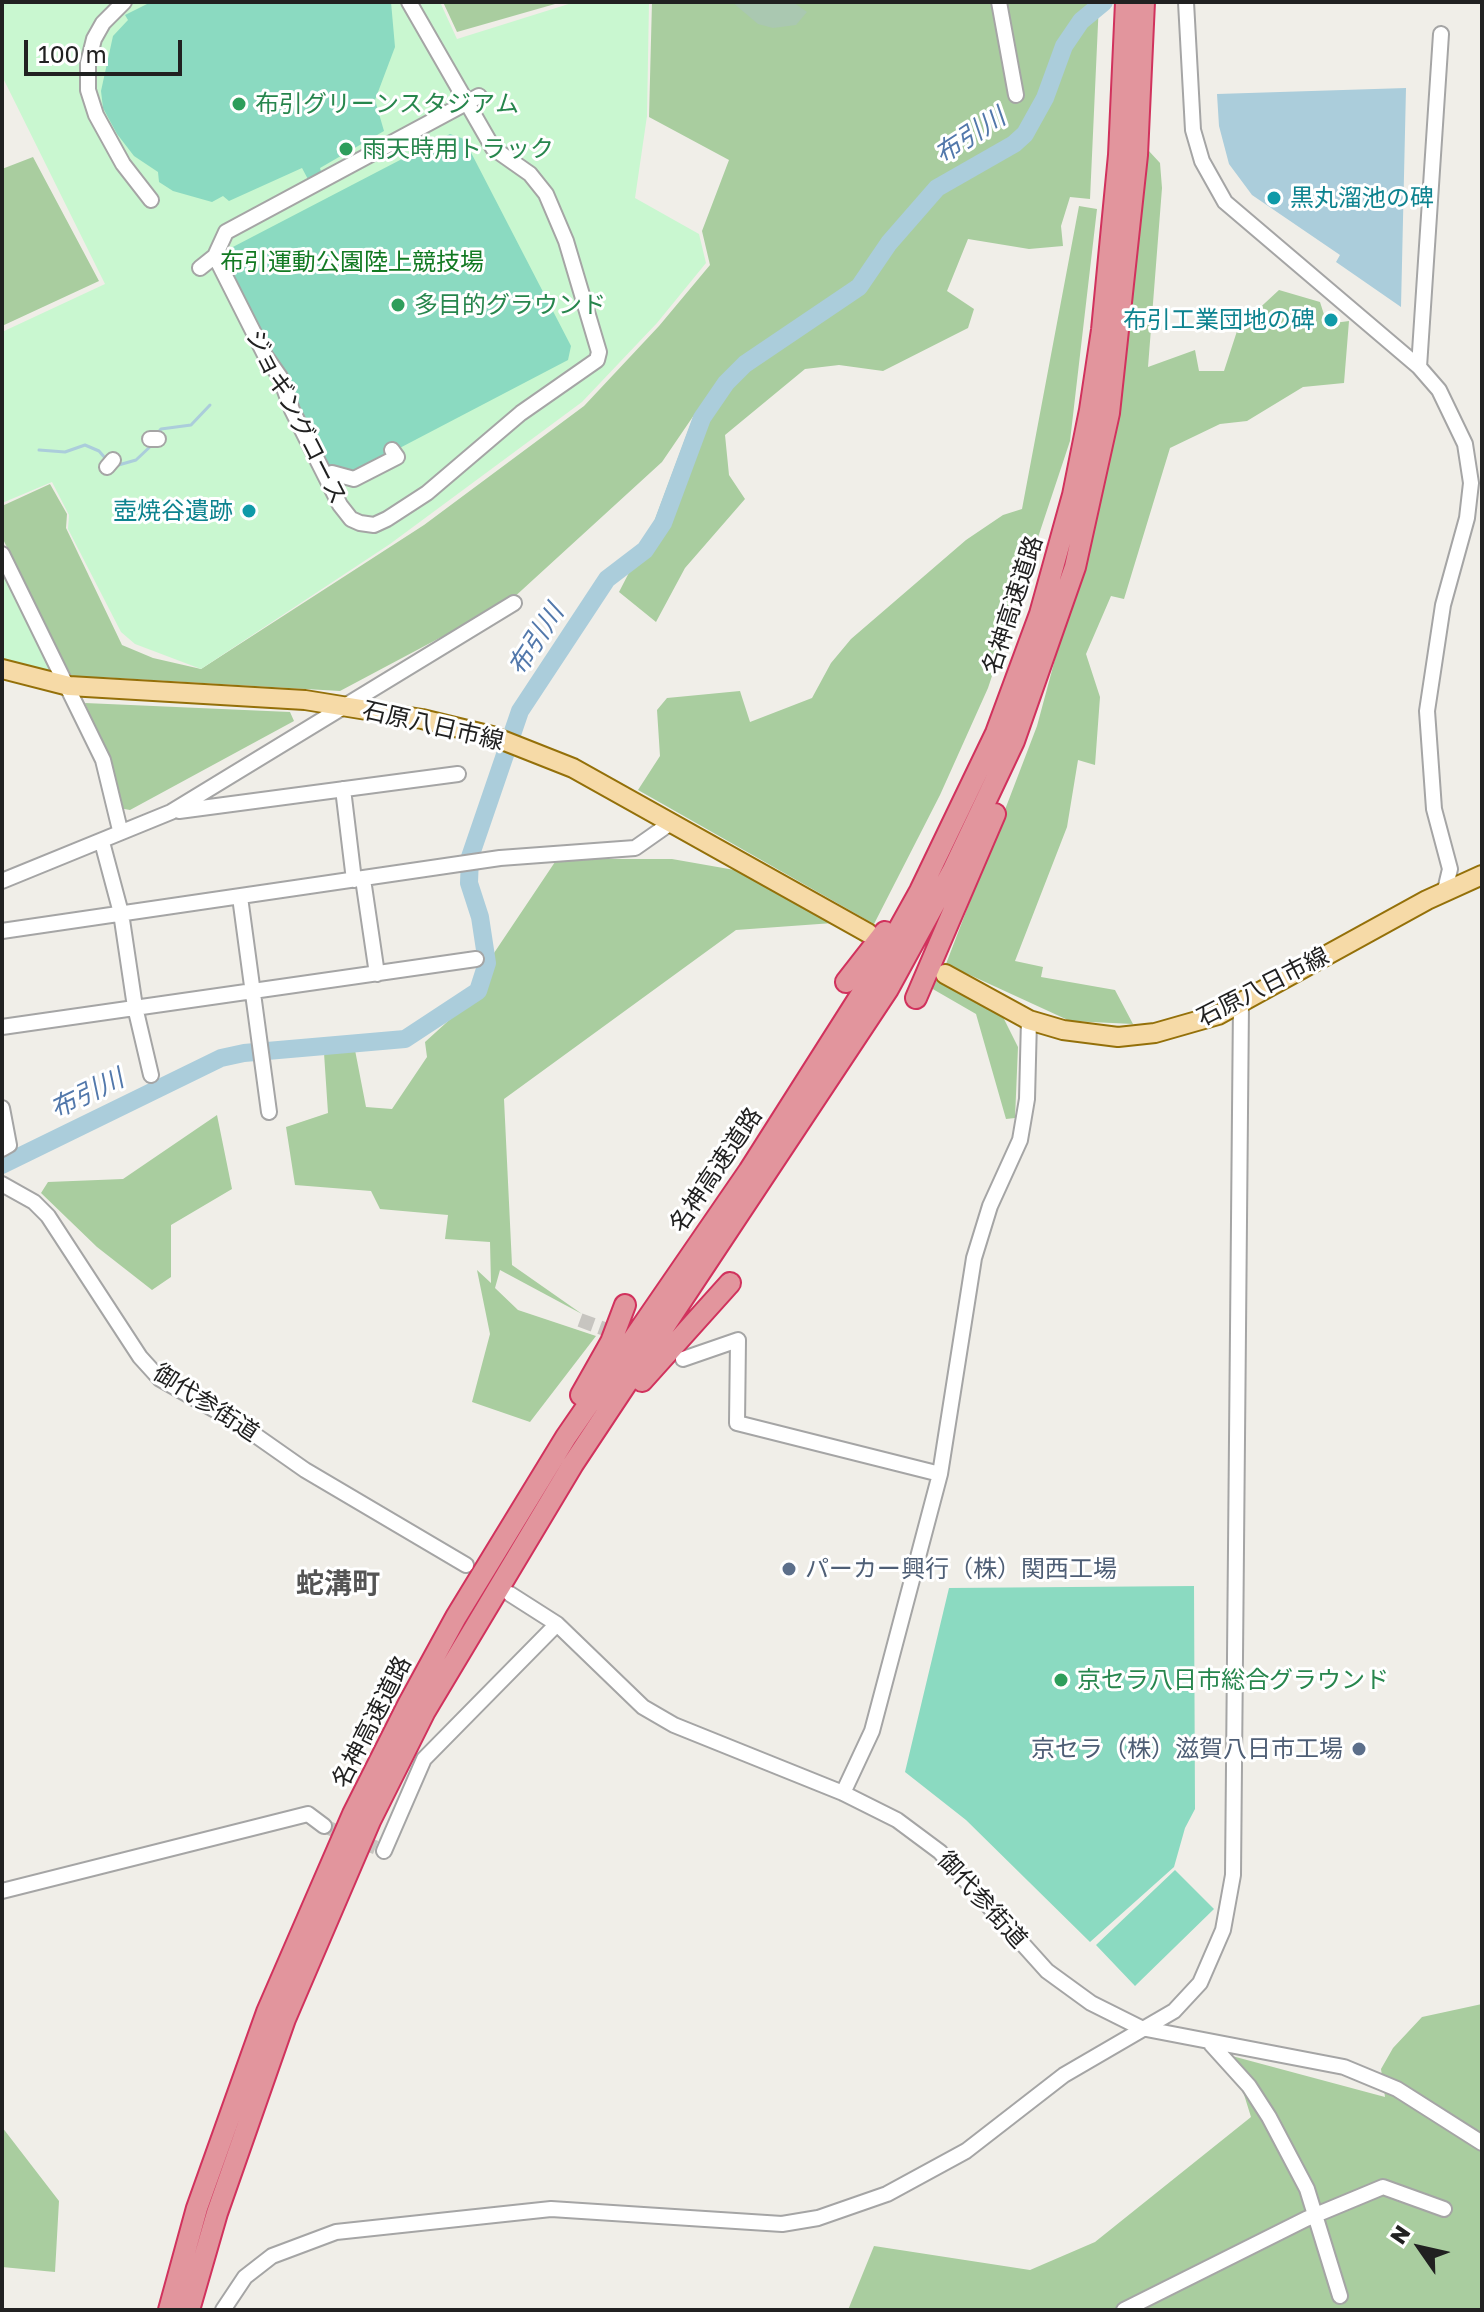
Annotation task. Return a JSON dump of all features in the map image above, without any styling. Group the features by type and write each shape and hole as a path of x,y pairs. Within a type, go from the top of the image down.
{"highway":[{"name":"名神高速道路","path":"189,2310 222,2198 285,2019 370,1821 445,1675 573,1464 765,1179 888,989 927,921 1014,741 1075,567 1103,442 1121,331 1137,155 1132,3"},
{"name":"名神高速道路","path":"169,2310 197,2208 228,2118 310,1910 409,1703 492,1556 566,1437 749,1171 871,979 920,891 990,747 1023,667 1073,495 1102,330 1132,3"},
{"path":"916,998 1006,786 1039,694 1075,567"},
{"path":"846,982 900,909 920,891"},
{"path":"573,1464 589,1450 631,1393 730,1283"},
{"path":"492,1556 611,1342 625,1305"}],"main road":[{"name":"石原八日市線","path":"2,669 69,686 305,700 422,719 510,743 573,768 868,933"},
{"name":"石原八日市線","path":"945,974 1029,1020 1063,1030 1118,1037 1184,1027 1241,1003 1445,890 1482,875"}],"street":[{"path":"124,2 103,23 94,39 88,63 88,90 96,115 123,164 151,200"},
{"name":"ジョギングコース","path":"215,256 266,357 280,377 302,430 340,505 351,519 374,525 387,519 427,493 521,413 597,360 599,352 566,241 546,194 530,174 493,148 472,99 409,2"},
{"path":"999,2 1016,95"},
{"path":"1186,2 1193,130 1202,161 1225,202 1419,367 1439,390 1465,444 1471,483 1467,518 1432,662 1427,711 1431,788 1450,869 1445,890"},
{"path":"1419,367 1441,34"},
{"path":"200,268 215,256 226,232 472,99"},
{"path":"327,476 332,473 354,479 397,457 392,450"},
{"path":"2,554 103,760 120,830"},
{"path":"2,881 102,842 120,830 171,812 514,603"},
{"path":"171,812 458,774"},
{"path":"343,789 377,974"},
{"path":"2,931 471,862 635,848 672,822"},
{"path":"102,842 121,913 135,1007 151,1075"},
{"path":"240,897 269,1112"},
{"path":"2,1027 476,959"},
{"path":"223,2310 245,2277 272,2256 336,2232 551,2209 782,2224 818,2218 887,2194 966,2151 1064,2075 1174,2011 1200,1983 1223,1930 1233,1875 1241,1003"},
{"path":"843,1793 872,1731 940,1474 974,1258 990,1206 1020,1140 1027,1099 1029,1020"},
{"path":"2,1108 9,1145 2,1149"},
{"name":"御代参街道","path":"2,1184 34,1202 48,1216 140,1357 160,1379 238,1423 305,1470 466,1565"},
{"path":"683,1359 738,1340 737,1423 940,1474"},
{"name":"御代参街道","path":"510,1594 557,1624 643,1707 703,1738 843,1793 897,1820 940,1852 1047,1971 1091,2003 1141,2028 1211,2044 1344,2067 1397,2089 1482,2143"},
{"path":"384,1851 424,1759 557,1624"},
{"path":"2,1891 308,1814 324,1826"},
{"path":"1211,2044 1249,2086 1269,2117 1318,2215 1340,2296"},
{"path":"1124,2310 1318,2215 1383,2187 1444,2209"}],"green space":[{"name":"布引運動公園陸上競技場","path":"2,2 440,2 457,39 575,2 649,2 647,116 635,198 699,234 706,263 657,323 582,402 390,544 201,669 135,644 121,632 68,529 69,515 52,482 2,503 2,332 105,284 2,76"},
{"name":"布引グリーンスタジアム","path":"151,2 391,2 395,47 375,100 384,131 320,168 322,175 310,183 302,168 229,201 223,196 212,202 173,191 159,182 158,172 134,156 117,134 103,108 101,91 113,36 128,20 125,15"},
{"path":"443,2 562,2 457,32"},
{"path":"652,2 1099,2 1090,199 1070,197 1061,226 1063,246 1029,249 968,239 947,291 974,309 968,328 883,371 839,365 805,369 725,435 729,475 745,499 685,568 656,622 619,592 651,530 694,415 662,462 511,600 340,691 99,677 70,680 2,537 2,506 50,484 67,514 66,528 122,645 153,658 201,669 424,525 584,406 659,326 710,265 702,231 729,160 649,117"},
{"path":"732,2 793,2 807,12 796,25 773,28 758,24"},
{"name":"多目的グラウンド","path":"450,134 464,139 571,346 568,360 350,474 330,469 224,263 229,249"},
{"path":"1143,150 1148,150 1160,163 1162,188 1148,367 1195,350 1199,371 1224,371 1238,328 1279,290 1320,302 1327,324 1349,321 1344,383 1303,387 1247,421 1220,424 1170,448 1124,599 1111,596 1086,654 1100,697 1095,765 1078,760 1067,827 1015,961 1043,967 1041,977 1115,990 1133,1024 1070,1021 946,964 1037,726 1117,429"},
{"path":"33,157 99,281 2,326 2,169"},
{"path":"1079,206 1097,209 1070,441 988,688 940,795 874,924 638,790 660,756 657,710 667,698 740,691 750,722 812,698 831,663 851,639 966,540 1003,515 1022,509"},
{"path":"2,541 58,675 2,661"},
{"path":"85,703 290,712 294,721 130,810 119,808 109,760"},
{"path":"557,859 672,859 746,872 833,923 736,930 504,1099 512,1265 582,1314 500,1270 495,1288 518,1310 596,1336 530,1422 472,1402 490,1334 477,1270 491,1283 490,1242 445,1239 448,1215 380,1209 371,1191 295,1185 286,1127 328,1113 324,1053 355,1050 366,1107 392,1109 427,1057 425,1042 489,984 494,953"},
{"path":"937,980 1003,1017 1018,1047 1015,1118 1006,1119 976,1014 931,988"},
{"path":"217,1115 232,1189 171,1225 171,1277 152,1290 97,1247 41,1193 48,1182 123,1179"},
{"name":"京セラ八日市総合グラウンド","path":"1194,1586 1195,1809 1185,1828 1174,1867 1090,1942 966,1820 905,1772 949,1588"},
{"path":"1175,1870 1214,1909 1135,1986 1096,1945"},
{"path":"1482,2004 1482,2310 848,2310 874,2246 1030,2270 1095,2242 1251,2117 1232,2056 1385,2097 1381,2069 1393,2048 1422,2017"},
{"path":"2,2127 59,2201 55,2272 2,2267"}],"water":[{"path":"1406,88 1401,307 1336,262 1340,255 1252,195 1229,164 1219,126 1217,94"}],"waterway":[{"name":"布引川","path":"2,1165 221,1058 244,1053 405,1039 478,991 487,963 480,917 469,883 470,857 520,711 607,579 645,550 663,523 702,418 726,383 745,364 859,287 889,243 937,188 1014,144 1025,134 1045,98 1064,46 1081,21 1104,2"},
{"path":"156,435 161,429 191,425 210,405"},
{"path":"115,466 136,460 154,443"},
{"path":"39,450 65,452 85,445 99,451 106,459"}],"tunnel":[{"path":"580,1320 621,1335"},
{"path":"324,1826 384,1851"}],"place":[{"name":"布引グリーンスタジアム","path":"239,104"},
{"name":"雨天時用トラック","path":"346,149"},
{"name":"黒丸溜池の碑","path":"1274,198"},
{"name":"多目的グラウンド","path":"398,305"},
{"name":"布引工業団地の碑","path":"1331,320"},
{"name":"壺焼谷遺跡","path":"249,511"},
{"name":"パーカー興行（株）関西工場","path":"789,1569"},
{"name":"京セラ八日市総合グラウンド","path":"1061,1680"},
{"name":"京セラ（株）滋賀八日市工場","path":"1359,1749"}],"district":[{"name":"蛇溝町","path":"338,1584"}]}
